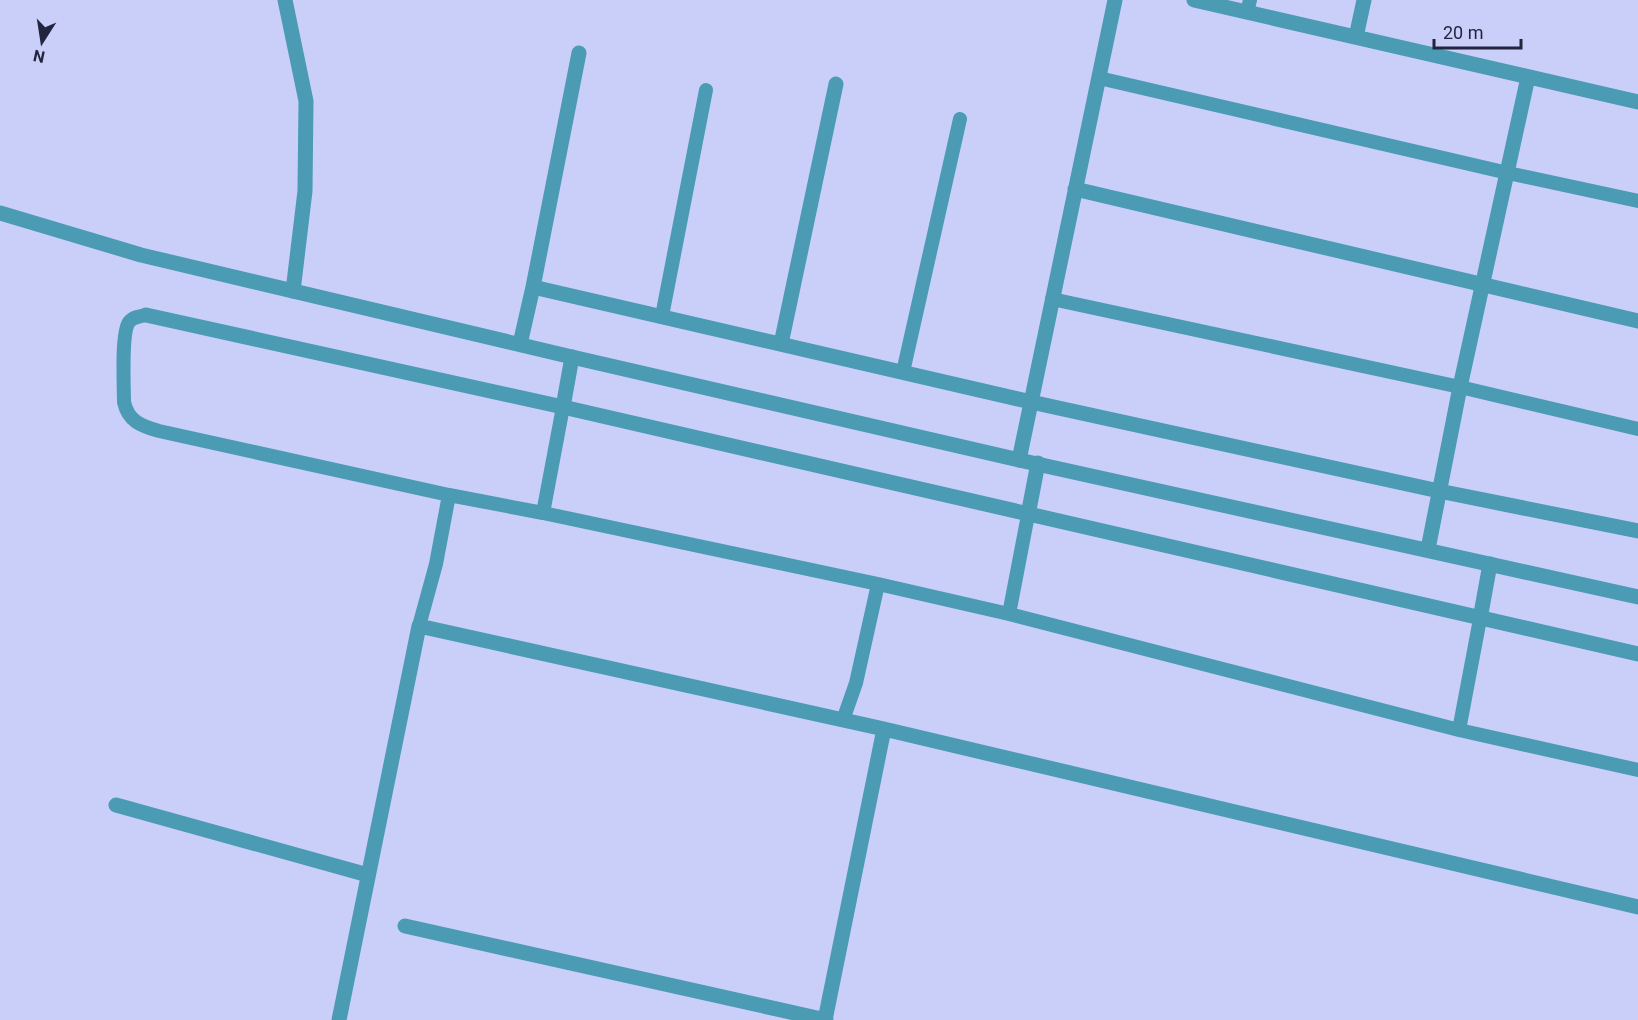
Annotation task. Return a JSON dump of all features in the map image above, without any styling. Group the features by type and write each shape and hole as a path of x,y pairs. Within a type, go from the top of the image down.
{"street":[{"path":"285,0 306,100 305,191 294,291"},
{"path":"1020,460 1115,0"},
{"path":"1194,0 1249,6 1356,37 1638,102"},
{"path":"1356,37 1364,0"},
{"path":"520,344 579,53"},
{"path":"1428,549 1460,387 1528,77"},
{"path":"781,344 836,84"},
{"path":"1075,189 1638,321"},
{"path":"0,213 141,255 572,357 1020,460 1638,597"},
{"path":"533,288 1031,402 1439,491 1638,531"},
{"path":"146,315 563,407 1638,654"},
{"path":"563,407 572,357"},
{"path":"1028,515 1038,463"},
{"path":"1480,619 1490,564"},
{"path":"339,1020 419,626 884,729 1638,907"},
{"path":"405,926 826,1020 884,729"},
{"path":"116,805 368,875"}],"lane":[{"path":"1099,78 1638,201"},
{"path":"662,316 706,90"},
{"path":"903,372 960,119"},
{"path":"1052,299 1460,387 1638,429"},
{"path":"146,315 137,316 129,321 125,333 124,402 126,412 138,424 159,431 1009,614 1458,730 1638,770"},
{"path":"543,513 563,407"},
{"path":"419,626 436,564 449,495"},
{"path":"1009,614 1028,515"},
{"path":"843,720 856,683 878,584"},
{"path":"1458,730 1480,619"}]}
